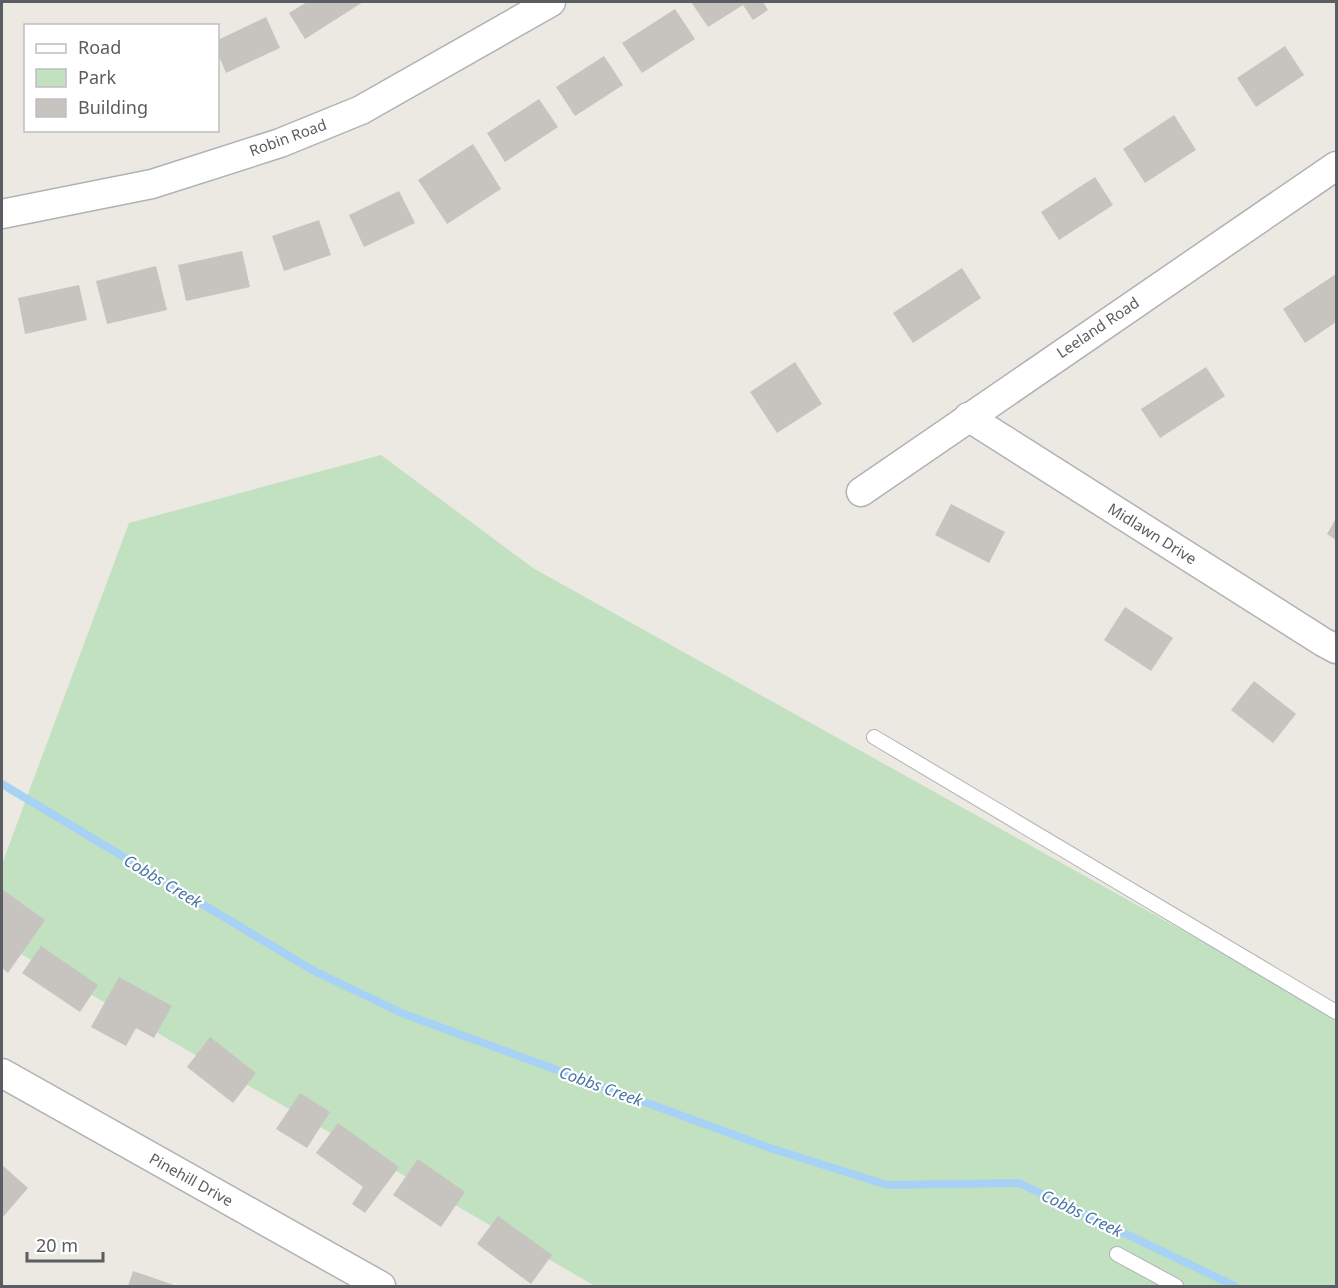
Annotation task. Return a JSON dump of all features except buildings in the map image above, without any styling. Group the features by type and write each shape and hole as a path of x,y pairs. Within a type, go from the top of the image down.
{"street":[{"name":"Robin Road","path":"2,214 152,184 280,143 361,110 551,2"},
{"name":"Leeland Road","path":"861,492 1336,166"},
{"name":"Midlawn Drive","path":"968,417 1336,649"},
{"name":"Pinehill Drive","path":"2,1072 381,1287"}],"lane":[{"path":"874,737 1336,1012"},
{"path":"1117,1254 1176,1287"}],"green space":[{"path":"381,455 533,568 1336,1016 1336,1286 595,1286 2,943 2,864 129,523"}],"waterway":[{"name":"Cobbs Creek","path":"2,784 314,971 404,1014 770,1148 887,1185 1019,1183 1235,1286"}]}
